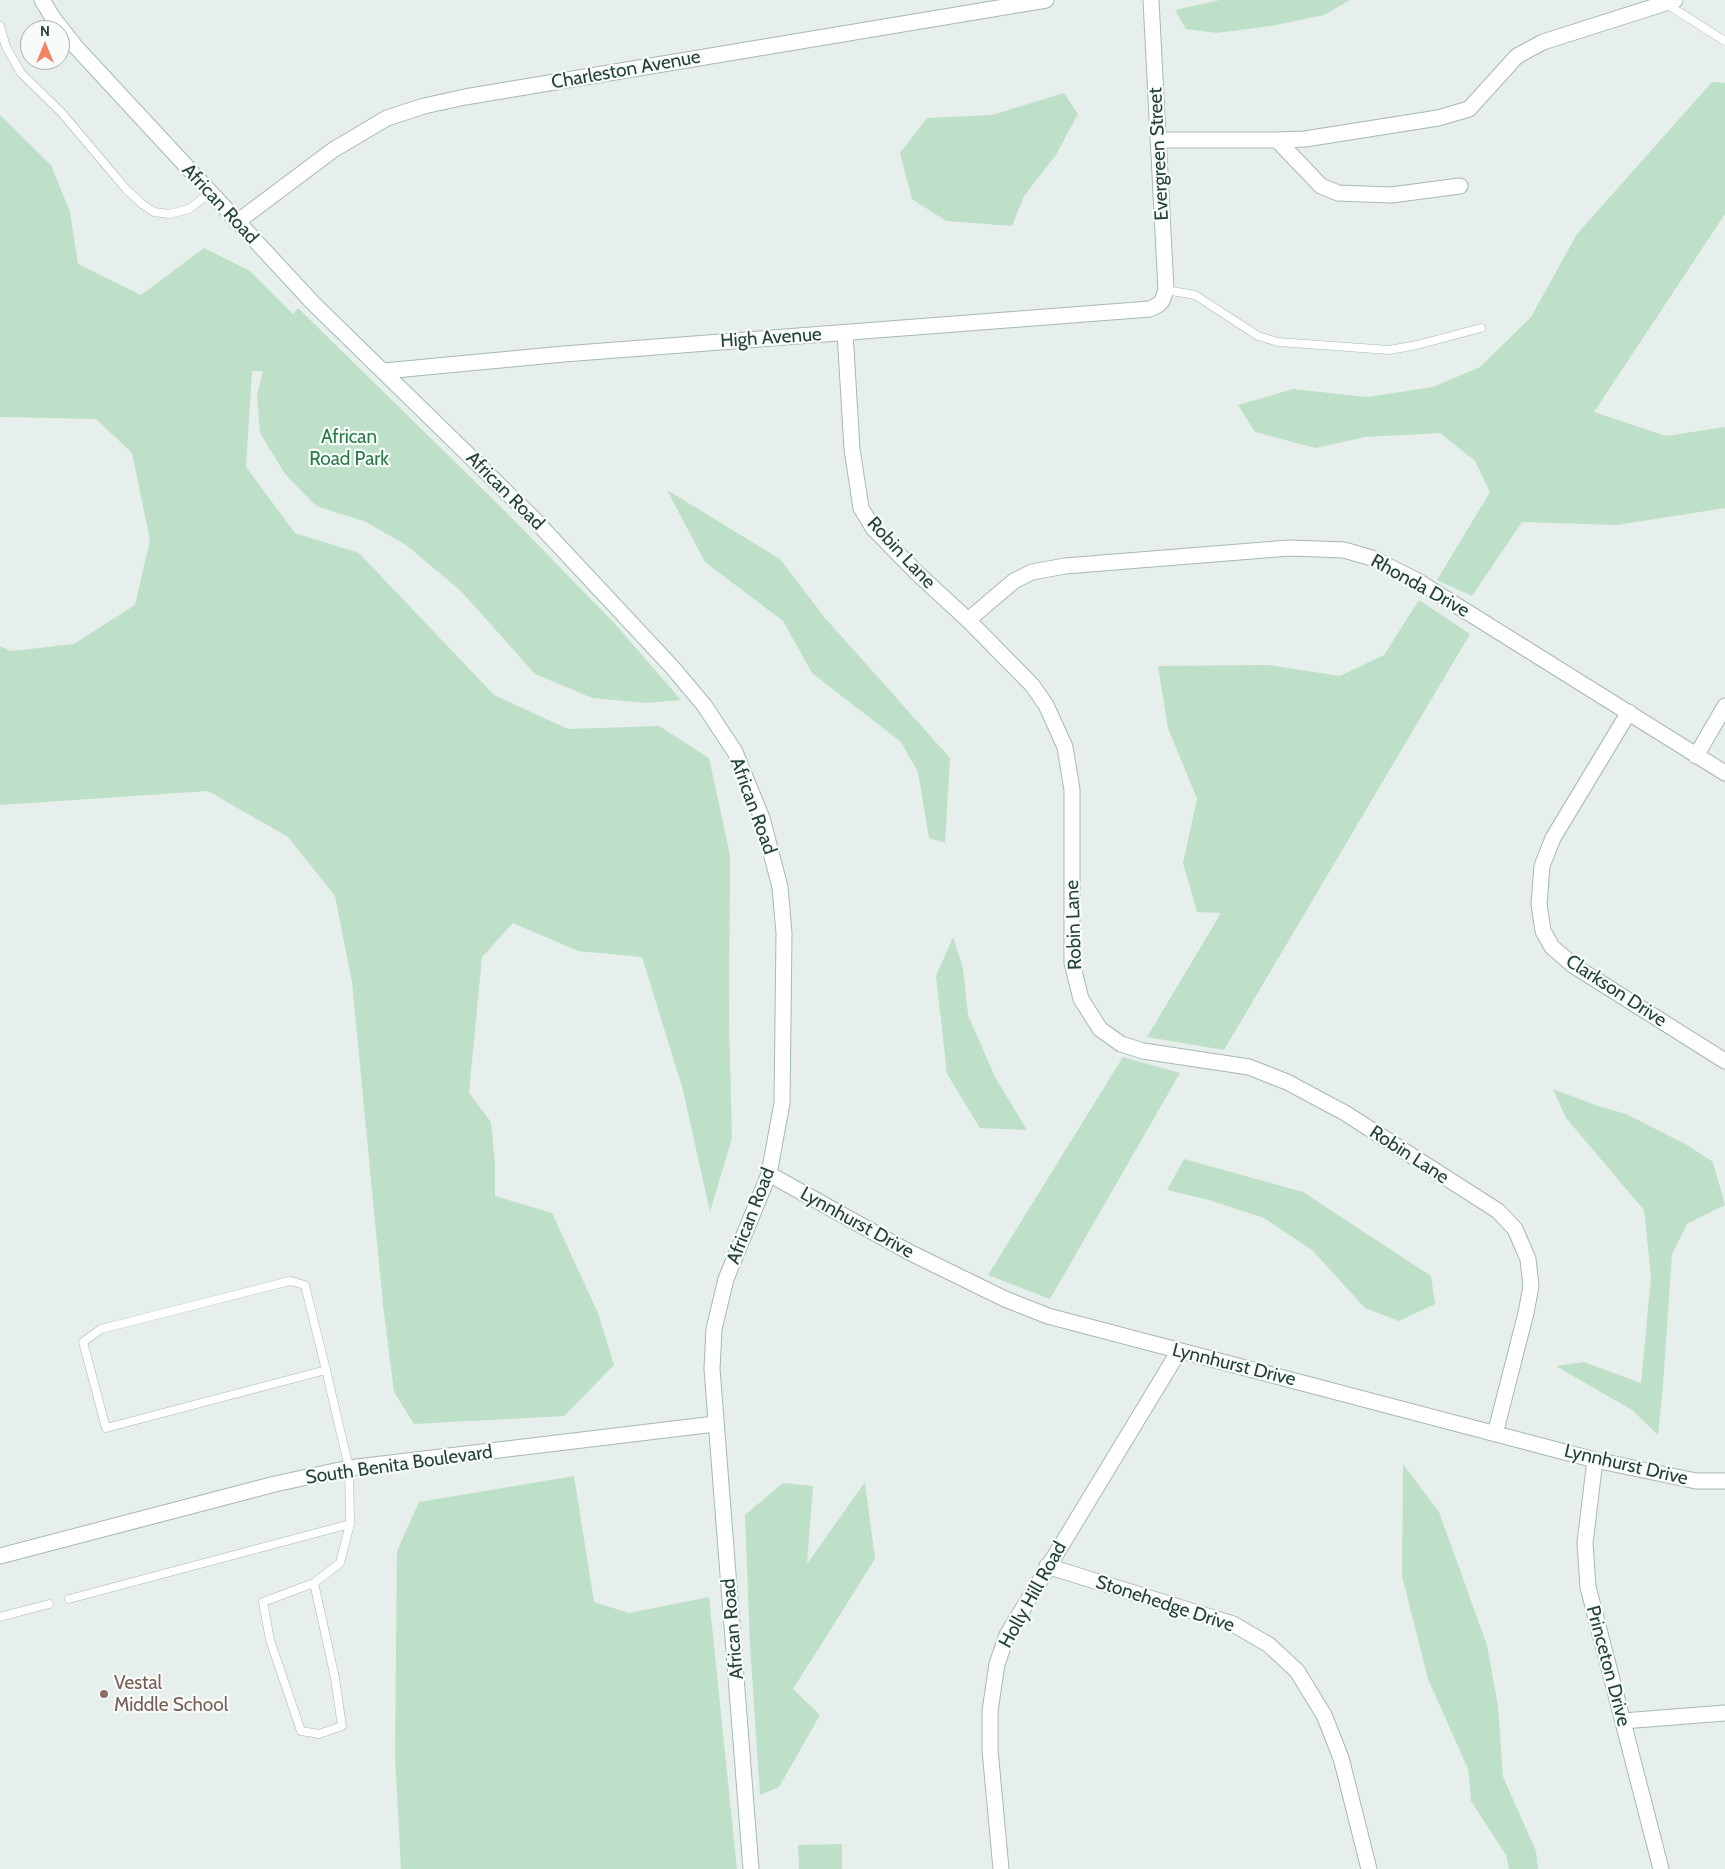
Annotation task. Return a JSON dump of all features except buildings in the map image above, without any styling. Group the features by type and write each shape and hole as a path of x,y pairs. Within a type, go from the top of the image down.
{"street":[{"name":"African Road","path":"42,0 53,18 76,46 312,303 533,518 672,666 704,706 735,752 762,818 780,887 784,933 782,1102 769,1174 726,1278 714,1329 712,1369 751,1869"},
{"name":"Charleston Avenue","path":"237,222 333,150 387,118 424,106 1046,0"},
{"name":"Evergreen Street","path":"1151,0 1166,290"},
{"path":"1158,140 1305,139 1438,118 1469,109 1517,56 1543,42 1670,2"},
{"path":"1276,140 1321,186 1338,193 1391,194 1460,186"},
{"name":"High Avenue","path":"384,371 564,354 1150,309 1162,301 1166,290"},
{"name":"Robin Lane","path":"845,333 852,449 861,508 873,528 1032,685 1046,705 1065,747 1072,790 1072,964 1081,1000 1100,1029 1121,1044 1143,1051 1249,1067 1287,1082 1345,1113 1498,1212 1515,1229 1528,1259 1531,1286 1526,1313 1495,1434"},
{"name":"Rhonda Drive","path":"968,620 1014,581 1032,572 1065,566 1289,548 1344,550 1372,558 1416,580 1629,712 1696,756 1725,772"},
{"path":"1696,756 1725,706"},
{"name":"Clarkson Drive","path":"1629,712 1553,838 1542,866 1539,904 1543,931 1552,947 1574,966 1725,1061"},
{"name":"Lynnhurst Drive","path":"769,1174 909,1252 1005,1299 1048,1316 1595,1460 1696,1481 1725,1481"},
{"name":"Holly Hill Road","path":"1001,1869 990,1750 990,1711 996,1674 1007,1635 1047,1566 1179,1351"},
{"name":"South Benita Boulevard","path":"0,1556 275,1484 349,1468 715,1424"},
{"name":"Princeton Drive","path":"1595,1460 1584,1543 1588,1588 1661,1869"},
{"name":"Stonehedge Drive","path":"1047,1566 1233,1624 1269,1644 1297,1672 1324,1714 1341,1758 1370,1869"},
{"path":"1623,1721 1725,1713"}],"lane":[{"path":"1670,2 1725,41"},
{"path":"0,26 6,47 21,73 61,112 126,189 142,204 154,212 170,214 189,209 210,193"},
{"path":"1166,290 1195,295 1258,336 1278,342 1389,350 1417,345 1481,328"},
{"path":"314,1583 335,1678 342,1726 319,1734 301,1731 270,1640 263,1602 314,1583 340,1562 350,1524 349,1468 326,1370 305,1285 290,1281 101,1329 83,1342 106,1428 326,1370"},
{"path":"69,1599 350,1524"},
{"path":"0,1617 49,1604"}],"green space":[{"path":"1220,0 1350,0 1324,15 1271,26 1217,33 1186,29 1175,10"},
{"path":"1712,82 1725,83 1725,214 1594,412 1666,436 1725,427 1725,508 1617,525 1522,522 1472,596 1437,580 1490,492 1475,461 1440,433 1365,437 1315,448 1255,432 1238,405 1293,389 1367,397 1433,387 1480,367 1531,317 1577,234"},
{"path":"1064,93 1078,114 1056,155 1024,196 1012,226 946,221 912,199 900,153 927,118 992,115"},
{"name":"African Road Park","path":"0,115 51,165 70,212 78,264 141,295 204,248 250,271 293,314 298,308 508,514 615,624 681,700 646,703 592,698 535,674 461,591 406,545 366,522 316,506 285,474 260,433 257,395 263,371 252,371 246,467 295,533 359,553 494,695 568,729 659,726 709,758 730,855 729,1020 732,1138 710,1212 683,1090 642,957 578,951 513,923 482,957 469,1093 491,1122 495,1164 495,1196 552,1213 598,1313 614,1365 564,1416 414,1424 394,1392 383,1305 352,982 335,896 288,837 208,791 0,805 0,646 11,651 74,644 135,605 150,540 132,453 96,419 0,417"},
{"path":"667,490 780,559 825,618 950,758 945,843 929,838 918,772 901,742 812,673 783,621 705,562"},
{"path":"1419,600 1470,634 1224,1050 1147,1037 1221,913 1197,912 1183,863 1197,799 1168,728 1158,666 1268,665 1340,676 1384,655"},
{"path":"953,937 963,968 968,1015 995,1077 1027,1130 980,1128 947,1074 936,976"},
{"path":"1123,1057 1180,1073 1050,1299 988,1275"},
{"path":"1553,1089 1595,1105 1626,1114 1687,1145 1713,1162 1725,1205 1687,1224 1672,1254 1658,1435 1632,1410 1556,1366 1584,1362 1641,1383 1651,1277 1644,1210 1566,1118"},
{"path":"1184,1159 1303,1192 1431,1276 1435,1304 1399,1321 1365,1308 1312,1250 1264,1218 1209,1200 1167,1190"},
{"path":"1403,1464 1439,1512 1487,1645 1498,1706 1503,1777 1536,1851 1538,1869 1509,1869 1506,1855 1471,1801 1468,1769 1428,1679 1402,1576"},
{"path":"574,1476 594,1602 629,1613 709,1597 737,1869 401,1869 395,1756 397,1551 419,1502"},
{"path":"865,1482 875,1559 793,1689 820,1715 779,1787 760,1795 750,1645 745,1515 783,1483 813,1486 807,1564"},
{"path":"842,1844 842,1869 799,1869 798,1845"}],"place":[{"name":"Vestal Middle School","path":"104,1694"}]}
